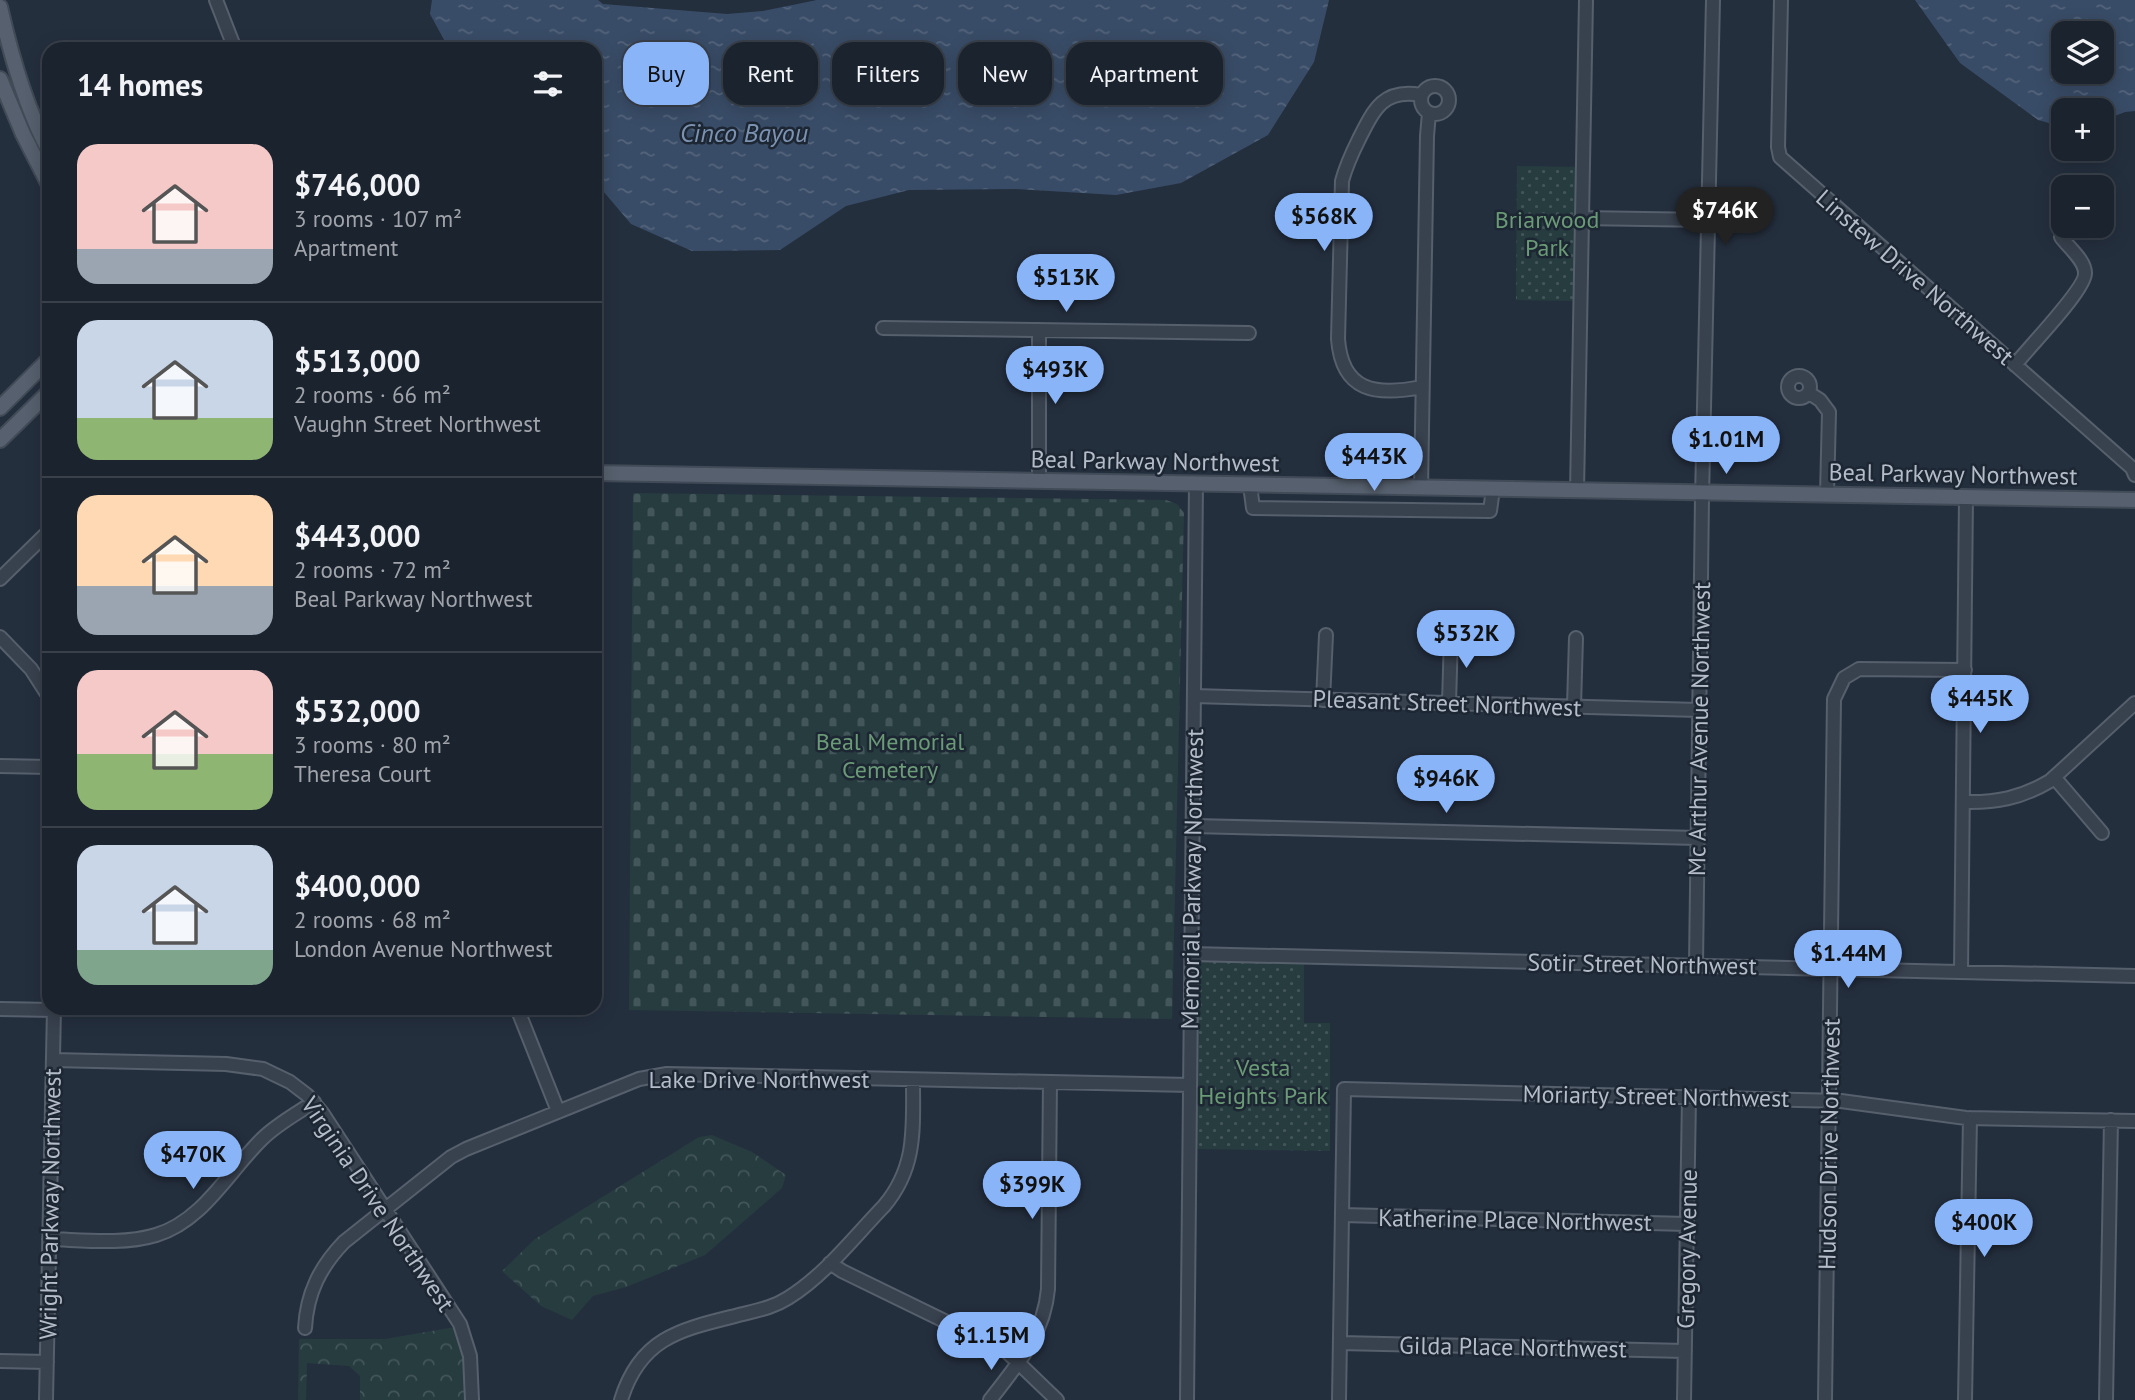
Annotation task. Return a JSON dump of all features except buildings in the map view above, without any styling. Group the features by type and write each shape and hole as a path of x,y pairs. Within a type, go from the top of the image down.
{"main road":[{"path":"0,7 16,69 42,138"},
{"path":"0,73 10,79 25,115 37,128"},
{"path":"0,79 42,171"},
{"path":"0,408 42,366"},
{"path":"0,440 42,399"},
{"name":"Beal Parkway Northwest","path":"602,474 2135,500"}],"street":[{"path":"216,0 233,42"},
{"path":"1577,491 1586,0"},
{"name":"Mc Arthur Avenue Northwest","path":"1696,965 1713,0"},
{"name":"Linstew Drive Northwest","path":"1781,0 1780,158 2132,468 2135,475"},
{"path":"1421,94 1421,106 1429,113 1445,110 1448,94 1440,86 1429,87 1421,94 1395,95 1372,112 1343,174 1338,339 1345,382 1378,389 1422,387"},
{"path":"1421,488 1429,113"},
{"path":"1581,218 1708,220"},
{"path":"2015,365 2070,300 2085,278 2082,264 2062,238"},
{"path":"883,328 1249,333"},
{"path":"1039,330 1039,481"},
{"path":"1809,393 1824,404 1829,412 1827,495"},
{"name":"Memorial Parkway Northwest","path":"1187,1400 1196,484"},
{"path":"1250,485 1253,508 1490,512 1493,489"},
{"path":"1961,972 1966,497"},
{"path":"0,579 42,538"},
{"path":"1323,700 1326,635"},
{"path":"1449,703 1451,636"},
{"path":"0,637 42,683"},
{"path":"1574,706 1576,638"},
{"name":"Hudson Drive Northwest","path":"1825,1400 1834,699 1844,678 1859,669 1965,670"},
{"name":"Pleasant Street Northwest","path":"1194,696 1699,710"},
{"path":"1963,802 1988,803 2016,798 2037,788 2054,777 2123,711 2135,703"},
{"path":"0,766 42,767"},
{"path":"2054,777 2102,833"},
{"path":"1193,826 1698,838"},
{"name":"Sotir Street Northwest","path":"1191,954 2135,976"},
{"path":"0,1009 42,1009"},
{"name":"Wright Parkway Northwest","path":"46,1400 54,1015"},
{"path":"520,1015 558,1111"},
{"name":"Virginia Drive Northwest","path":"53,1060 226,1063 249,1066 281,1076 307,1095 453,1312 464,1333 472,1368 472,1400"},
{"name":"Lake Drive Northwest","path":"305,1328 309,1298 322,1268 344,1242 451,1157 639,1079 667,1074 1190,1085"},
{"path":"621,1400 634,1369 651,1348 691,1327 777,1304 800,1290 830,1263 892,1196 906,1170 912,1145 913,1080"},
{"path":"990,1400 1037,1335 1046,1302 1050,1083"},
{"name":"Moriarty Street Northwest","path":"1342,1215 1344,1089 1830,1101 1970,1118 2135,1121"},
{"name":"Gregory Avenue","path":"1685,1400 1689,1097"},
{"path":"49,1240 130,1240 167,1231 194,1214 263,1138 314,1102"},
{"path":"1965,1400 1970,1118"},
{"path":"2106,1400 2110,1120"},
{"path":"1339,1400 1342,1215"},
{"name":"Katherine Place Northwest","path":"1342,1215 1687,1224"},
{"path":"830,1263 853,1277 1006,1351 1057,1400"},
{"name":"Gilda Place Northwest","path":"1340,1343 1685,1351"},
{"path":"0,1361 47,1362"}],"green space":[{"name":"Briarwood Park","path":"1517,166 1579,167 1577,301 1516,300"},
{"name":"Beal Memorial Cemetery","path":"633,493 1166,500 1177,504 1184,513 1172,1019 629,1010"},
{"name":"Vesta Heights Park","path":"1197,961 1304,962 1304,1023 1330,1023 1330,1151 1197,1149"},
{"path":"712,1135 752,1152 786,1175 782,1188 705,1255 626,1287 593,1296 572,1320 541,1306 502,1271 535,1239 699,1137"},
{"path":"455,1327 464,1347 467,1400 360,1400 360,1376 349,1366 307,1363 306,1400 298,1400 299,1339 385,1339"}],"water":[{"name":"Cinco Bayou","path":"432,0 598,0 603,4 727,14 763,11 817,0 1329,0 1314,62 1268,135 1181,183 1116,195 1015,189 909,190 846,206 780,250 692,251 631,224 602,190 602,42 445,42 430,14"},
{"path":"1915,0 2135,0 2135,111 2114,116 2114,98 2051,98 2051,124 2038,120 1960,63"}]}
